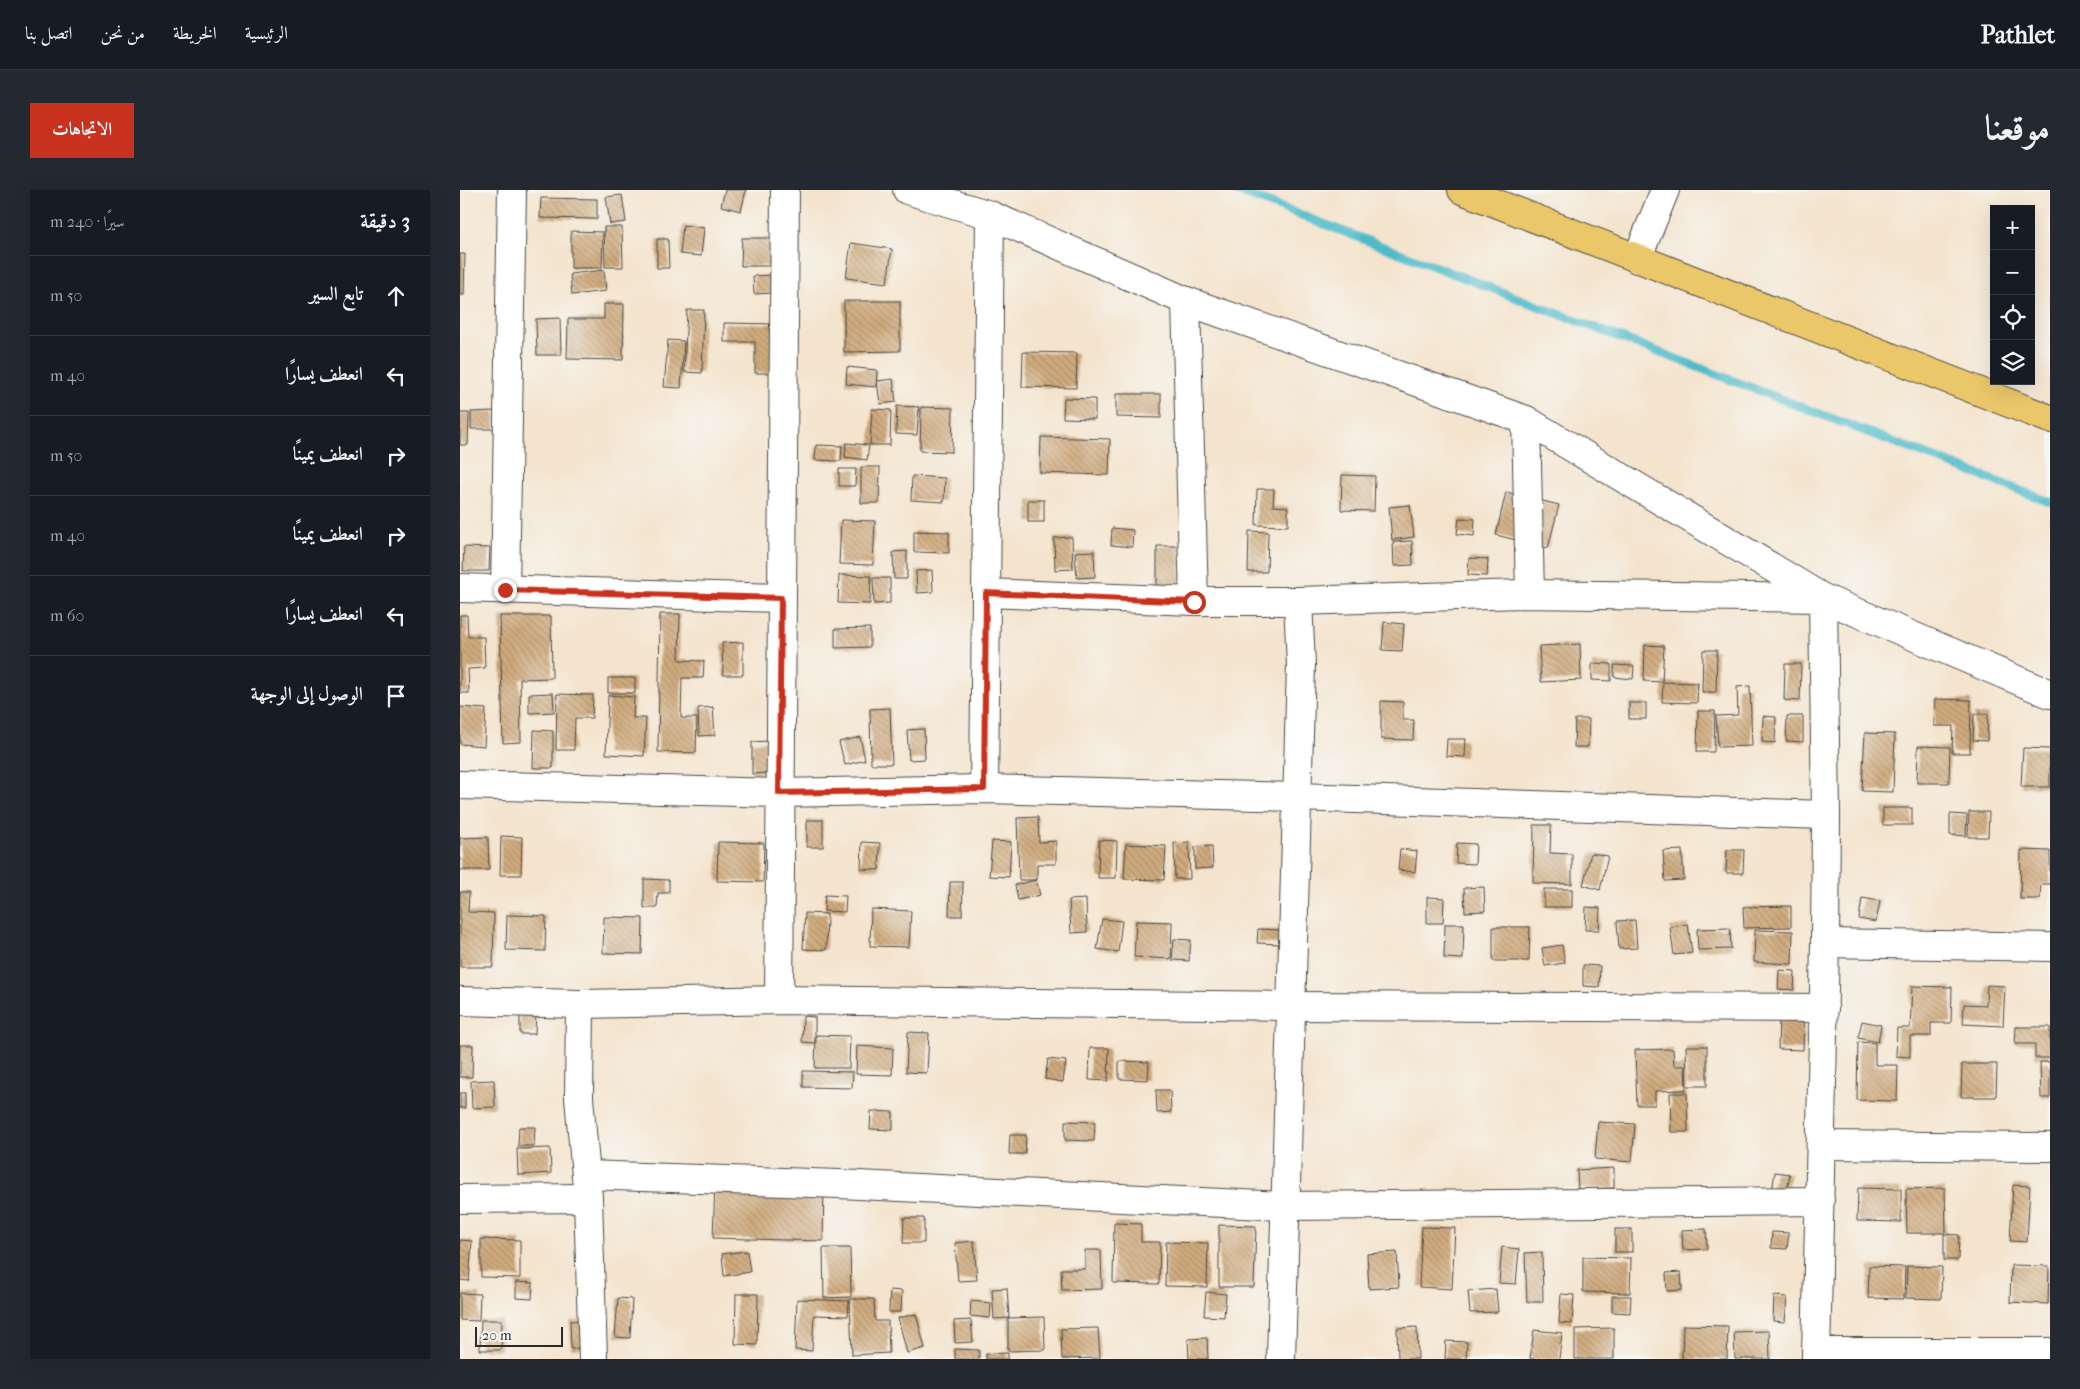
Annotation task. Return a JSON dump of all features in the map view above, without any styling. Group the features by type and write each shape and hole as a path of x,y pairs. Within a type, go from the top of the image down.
{"main road":[{"path":"1462,190 2050,419"}],"street":[{"path":"505,590 512,190"},
{"path":"779,1000 779,793 785,190"},
{"path":"907,190 990,215 1186,301 1526,420 1824,598 2050,694"},
{"path":"1637,259 1665,190"},
{"path":"984,789 990,215"},
{"path":"1186,301 1194,602"},
{"path":"1526,420 1530,594"},
{"path":"460,588 781,598"},
{"path":"986,593 1194,602 1530,594 1824,598"},
{"path":"1824,598 1825,943 1816,1355 2050,1352"},
{"path":"1281,1359 1289,1006 1301,665 1298,601"},
{"path":"460,785 779,793 984,789 1297,797 1826,815"},
{"path":"1825,943 2050,947"},
{"path":"460,1000 580,1004 779,1000 1289,1006 1824,1008"},
{"path":"580,1004 579,1098 587,1187 592,1359"},
{"path":"1821,1145 2050,1147"},
{"path":"460,1199 587,1187 838,1184 1284,1206 1820,1202"}],"building":[{"path":"725,190 746,190 741,211 721,206"},
{"path":"622,195 626,222 610,224 606,197"},
{"path":"541,198 597,199 597,219 540,218"},
{"path":"683,225 704,228 701,256 680,254"},
{"path":"604,227 622,227 623,267 605,267"},
{"path":"571,231 603,232 602,268 571,268"},
{"path":"742,238 773,238 773,266 741,266"},
{"path":"657,239 668,239 669,268 657,268"},
{"path":"851,243 892,249 887,283 846,278"},
{"path":"460,254 465,254 464,295 460,295"},
{"path":"604,270 606,291 572,295 570,274"},
{"path":"773,275 774,293 754,294 753,276"},
{"path":"844,301 900,301 900,351 844,352"},
{"path":"604,304 624,304 623,360 567,359 568,319 604,319"},
{"path":"687,310 704,310 702,373 684,372"},
{"path":"560,318 561,355 537,355 536,319"},
{"path":"724,323 776,324 775,373 755,373 755,342 724,342"},
{"path":"668,340 684,341 681,388 664,387"},
{"path":"1023,352 1077,353 1076,388 1022,387"},
{"path":"847,367 877,370 876,387 846,384"},
{"path":"893,379 896,402 880,404 877,381"},
{"path":"1116,394 1161,394 1161,418 1116,417"},
{"path":"1064,398 1095,399 1095,419 1063,418"},
{"path":"897,406 919,407 917,435 896,434"},
{"path":"921,407 953,408 952,452 920,451"},
{"path":"872,409 891,410 890,445 870,445"},
{"path":"495,411 495,429 471,429 471,412"},
{"path":"460,413 469,413 468,445 460,445"},
{"path":"1041,437 1110,439 1109,475 1040,473"},
{"path":"846,443 869,445 867,460 845,457"},
{"path":"816,445 842,446 841,461 815,460"},
{"path":"861,467 880,467 879,503 861,503"},
{"path":"839,469 856,469 855,486 839,486"},
{"path":"1342,475 1375,476 1374,511 1341,510"},
{"path":"912,476 945,478 944,502 911,500"},
{"path":"1257,489 1274,489 1273,506 1288,507 1288,526 1256,525"},
{"path":"1506,492 1559,505 1548,548 1496,535"},
{"path":"1028,500 1044,500 1044,522 1028,522"},
{"path":"1410,505 1414,537 1392,540 1389,507"},
{"path":"1459,518 1475,519 1474,536 1457,534"},
{"path":"841,520 875,521 873,565 839,564"},
{"path":"1112,528 1133,530 1132,547 1111,545"},
{"path":"914,531 949,532 949,553 914,552"},
{"path":"1249,531 1268,532 1267,572 1248,572"},
{"path":"1072,537 1073,569 1055,570 1054,538"},
{"path":"1412,541 1413,565 1394,566 1393,542"},
{"path":"1157,546 1181,546 1180,593 1157,592"},
{"path":"464,547 490,548 489,571 463,571"},
{"path":"907,551 907,579 894,579 893,552"},
{"path":"1094,551 1095,577 1077,578 1075,552"},
{"path":"1469,558 1488,559 1487,576 1468,575"},
{"path":"932,570 933,592 917,593 916,571"},
{"path":"839,575 871,576 870,604 838,603"},
{"path":"873,578 890,578 890,603 874,604"},
{"path":"660,614 680,614 679,660 704,661 703,678 682,678 681,718 697,718 696,753 658,752"},
{"path":"460,615 467,615 468,637 484,637 485,668 468,669 469,693 460,693"},
{"path":"500,616 551,616 552,678 520,679 521,742 503,743"},
{"path":"1384,622 1404,624 1402,651 1382,650"},
{"path":"870,628 870,647 835,648 835,629"},
{"path":"743,642 743,675 723,675 722,643"},
{"path":"1580,644 1581,680 1541,682 1539,646"},
{"path":"1645,645 1664,646 1662,682 1644,681"},
{"path":"1703,650 1717,650 1716,692 1702,692"},
{"path":"1592,663 1611,664 1611,681 1592,680"},
{"path":"1785,664 1801,664 1800,701 1784,700"},
{"path":"1614,665 1634,666 1633,679 1614,677"},
{"path":"608,678 635,678 635,693 608,693"},
{"path":"1663,682 1698,683 1697,703 1662,702"},
{"path":"1750,686 1752,746 1718,747 1716,716 1738,715 1737,687"},
{"path":"553,693 554,712 529,713 529,694"},
{"path":"557,694 593,695 592,718 575,718 574,750 556,750"},
{"path":"608,695 634,697 633,718 646,718 644,756 606,754"},
{"path":"1935,699 1971,700 1970,753 1952,753 1953,726 1934,726"},
{"path":"1381,701 1403,702 1403,720 1414,720 1413,740 1381,739"},
{"path":"1629,703 1646,703 1646,719 1629,719"},
{"path":"460,707 486,709 484,746 460,744"},
{"path":"713,707 715,735 699,736 698,708"},
{"path":"890,708 892,764 871,764 870,709"},
{"path":"1698,711 1715,711 1714,752 1697,752"},
{"path":"1974,714 1988,714 1987,741 1973,740"},
{"path":"1763,716 1776,717 1775,743 1762,742"},
{"path":"1787,716 1803,716 1803,742 1786,741"},
{"path":"1575,719 1589,719 1588,747 1574,747"},
{"path":"924,729 925,759 909,760 907,730"},
{"path":"534,730 553,731 553,768 533,768"},
{"path":"1865,733 1895,734 1893,792 1862,791"},
{"path":"860,737 865,760 845,765 839,742"},
{"path":"1447,739 1466,739 1465,757 1446,756"},
{"path":"768,741 768,773 752,774 752,742"},
{"path":"1918,746 1950,747 1949,783 1917,783"},
{"path":"2023,748 2050,749 2050,787 2021,787"},
{"path":"1883,808 1912,808 1912,825 1883,825"},
{"path":"1969,812 1989,812 1988,837 1968,837"},
{"path":"1950,814 1967,815 1966,836 1950,835"},
{"path":"1038,817 1039,842 1056,841 1056,864 1037,864 1037,880 1019,880 1017,818"},
{"path":"807,820 823,820 823,847 807,847"},
{"path":"1534,825 1551,825 1550,853 1572,854 1572,884 1533,883"},
{"path":"501,836 522,837 521,875 500,875"},
{"path":"488,837 489,870 460,870 460,838"},
{"path":"1099,840 1117,841 1116,878 1098,878"},
{"path":"992,841 1011,842 1009,877 989,876"},
{"path":"718,842 764,843 763,882 717,881"},
{"path":"862,842 880,843 879,870 861,869"},
{"path":"1189,842 1190,879 1175,879 1174,843"},
{"path":"1457,843 1476,844 1475,864 1456,863"},
{"path":"1126,844 1166,846 1164,880 1124,879"},
{"path":"1212,846 1213,868 1195,869 1195,847"},
{"path":"1400,849 1417,851 1415,872 1398,870"},
{"path":"1682,850 1684,880 1665,881 1663,851"},
{"path":"1727,850 1744,850 1743,873 1726,873"},
{"path":"2021,850 2050,851 2050,884 2041,884 2040,899 2020,899"},
{"path":"1591,853 1608,856 1600,890 1583,885"},
{"path":"644,879 669,880 669,893 658,893 657,908 644,908"},
{"path":"1036,880 1040,895 1018,900 1015,885"},
{"path":"950,882 963,882 962,916 949,916"},
{"path":"1484,887 1485,911 1465,912 1464,888"},
{"path":"1544,889 1572,889 1572,907 1544,907"},
{"path":"460,892 469,892 468,912 494,913 493,967 460,967"},
{"path":"825,895 846,896 845,912 824,911"},
{"path":"1427,897 1444,898 1443,923 1427,923"},
{"path":"1862,898 1880,901 1876,922 1859,919"},
{"path":"1086,899 1087,932 1071,933 1069,900"},
{"path":"1791,906 1791,927 1744,928 1743,907"},
{"path":"1586,907 1600,908 1599,930 1585,930"},
{"path":"871,909 911,911 909,947 870,946"},
{"path":"805,913 827,914 826,950 803,949"},
{"path":"507,915 546,916 545,951 506,950"},
{"path":"604,917 643,918 642,954 603,953"},
{"path":"1102,919 1122,921 1118,952 1097,949"},
{"path":"1635,920 1637,948 1619,949 1617,921"},
{"path":"1136,921 1172,922 1171,959 1134,957"},
{"path":"1445,924 1464,924 1463,959 1444,958"},
{"path":"1688,924 1692,953 1674,955 1670,927"},
{"path":"1493,927 1530,927 1529,961 1493,961"},
{"path":"1730,928 1731,949 1698,950 1697,929"},
{"path":"1258,929 1280,930 1279,944 1257,943"},
{"path":"1755,930 1793,931 1792,964 1754,962"},
{"path":"1174,939 1191,940 1189,961 1172,960"},
{"path":"1562,945 1565,963 1545,966 1542,948"},
{"path":"1583,965 1600,966 1599,987 1583,986"},
{"path":"1779,970 1795,971 1794,990 1778,989"},
{"path":"1987,985 2005,986 2003,1026 1963,1024 1964,1004 1986,1005"},
{"path":"1912,986 1952,987 1951,1023 1931,1023 1931,1036 1910,1036 1910,1057 1896,1056 1897,1028 1910,1028"},
{"path":"520,1014 536,1014 535,1034 520,1034"},
{"path":"803,1016 815,1017 815,1043 802,1042"},
{"path":"1779,1018 1804,1019 1803,1050 1778,1049"},
{"path":"1862,1021 1881,1025 1878,1042 1858,1038"},
{"path":"2016,1027 2050,1027 2050,1058 2035,1058 2035,1044 2015,1044"},
{"path":"908,1032 929,1033 927,1073 906,1072"},
{"path":"816,1035 850,1036 849,1068 815,1068"},
{"path":"1858,1042 1875,1043 1875,1065 1898,1065 1897,1101 1857,1100"},
{"path":"460,1045 473,1045 472,1077 460,1077"},
{"path":"857,1046 893,1048 892,1075 856,1074"},
{"path":"1686,1046 1707,1046 1707,1086 1687,1086"},
{"path":"1090,1048 1109,1048 1108,1081 1089,1080"},
{"path":"1673,1049 1674,1066 1685,1066 1686,1090 1655,1091 1655,1105 1637,1105 1635,1050"},
{"path":"1048,1059 1066,1061 1063,1082 1045,1079"},
{"path":"1119,1061 1149,1062 1148,1080 1119,1079"},
{"path":"2040,1062 2050,1062 2050,1098 2041,1098"},
{"path":"1962,1064 1997,1064 1996,1097 1961,1097"},
{"path":"803,1071 853,1072 852,1088 803,1087"},
{"path":"494,1080 495,1107 472,1108 471,1081"},
{"path":"1156,1090 1170,1090 1171,1112 1157,1113"},
{"path":"460,1093 465,1093 465,1108 460,1108"},
{"path":"1670,1093 1687,1093 1688,1132 1671,1132"},
{"path":"871,1111 893,1112 893,1130 870,1129"},
{"path":"1065,1121 1095,1122 1094,1141 1065,1140"},
{"path":"1598,1122 1635,1124 1632,1162 1595,1159"},
{"path":"519,1127 535,1127 534,1146 518,1146"},
{"path":"1010,1135 1026,1135 1025,1154 1009,1154"},
{"path":"550,1148 551,1173 518,1175 517,1149"},
{"path":"1614,1168 1614,1188 1578,1189 1577,1170"},
{"path":"1775,1172 1790,1174 1787,1192 1772,1191"},
{"path":"715,1183 824,1186 823,1241 713,1238"},
{"path":"2013,1185 2030,1186 2027,1242 2010,1241"},
{"path":"1858,1188 1901,1189 1901,1222 1857,1221"},
{"path":"1945,1188 1946,1233 1907,1233 1906,1189"},
{"path":"904,1218 924,1218 924,1243 903,1243"},
{"path":"1114,1223 1141,1224 1141,1242 1160,1242 1159,1284 1113,1283"},
{"path":"1219,1225 1256,1226 1254,1287 1219,1287"},
{"path":"1422,1227 1455,1228 1452,1289 1419,1287"},
{"path":"1615,1229 1632,1229 1632,1252 1615,1252"},
{"path":"1706,1229 1707,1249 1683,1250 1682,1230"},
{"path":"1772,1232 1789,1233 1787,1249 1771,1248"},
{"path":"1944,1234 1959,1235 1958,1260 1944,1260"},
{"path":"481,1239 520,1240 520,1278 481,1277"},
{"path":"460,1240 472,1241 469,1281 460,1280"},
{"path":"974,1241 977,1280 958,1281 955,1243"},
{"path":"1166,1242 1208,1243 1207,1287 1165,1286"},
{"path":"1502,1247 1519,1249 1516,1284 1499,1283"},
{"path":"823,1248 850,1248 851,1297 824,1298"},
{"path":"1085,1250 1101,1250 1102,1289 1062,1290 1061,1269 1085,1269"},
{"path":"747,1251 750,1272 724,1276 722,1254"},
{"path":"1397,1252 1399,1287 1369,1289 1367,1254"},
{"path":"1542,1252 1543,1302 1527,1302 1525,1253"},
{"path":"1583,1257 1631,1258 1630,1293 1583,1292"},
{"path":"2011,1265 2049,1266 2048,1304 2010,1302"},
{"path":"1869,1266 1905,1267 1904,1299 1868,1298"},
{"path":"1907,1266 1942,1267 1941,1299 1906,1298"},
{"path":"1681,1272 1682,1290 1667,1291 1666,1273"},
{"path":"516,1282 533,1283 532,1299 516,1298"},
{"path":"1007,1288 1009,1318 994,1319 992,1289"},
{"path":"1496,1289 1498,1312 1470,1313 1468,1291"},
{"path":"890,1290 902,1291 901,1312 889,1312"},
{"path":"1206,1292 1226,1294 1224,1317 1204,1316"},
{"path":"460,1293 480,1294 479,1321 460,1320"},
{"path":"736,1294 758,1294 757,1345 735,1344"},
{"path":"1561,1294 1574,1295 1572,1324 1559,1323"},
{"path":"1612,1296 1631,1296 1630,1313 1612,1312"},
{"path":"1774,1296 1787,1297 1785,1322 1773,1321"},
{"path":"618,1298 632,1299 630,1338 615,1337"},
{"path":"797,1299 849,1301 848,1316 814,1315 812,1351 795,1350"},
{"path":"850,1299 874,1299 875,1321 888,1321 889,1353 852,1355"},
{"path":"971,1301 991,1303 990,1318 970,1316"},
{"path":"916,1314 925,1348 907,1353 898,1318"},
{"path":"1044,1317 1045,1350 1008,1351 1008,1318"},
{"path":"481,1320 502,1320 501,1350 480,1350"},
{"path":"585,1320 586,1348 571,1349 570,1321"},
{"path":"971,1320 973,1342 955,1343 954,1321"},
{"path":"1683,1325 1728,1326 1727,1359 1682,1359"},
{"path":"1417,1327 1418,1359 1398,1359 1397,1328"},
{"path":"1098,1328 1100,1358 1062,1359 1061,1329"},
{"path":"1614,1328 1614,1359 1575,1359 1575,1329"},
{"path":"1534,1330 1562,1333 1559,1359 1530,1359"},
{"path":"1769,1331 1770,1359 1735,1359 1734,1332"},
{"path":"1207,1338 1208,1359 1189,1359 1188,1339"},
{"path":"1446,1341 1467,1342 1466,1359 1445,1359"},
{"path":"955,1349 979,1350 979,1359 955,1359"},
{"path":"1008,1353 1008,1359 986,1359 986,1354"}],"waterway":[{"path":"1235,190 2050,502"}],"route":[{"path":"505,590 781,598 779,793 984,789 986,593 1194,602"}]}
